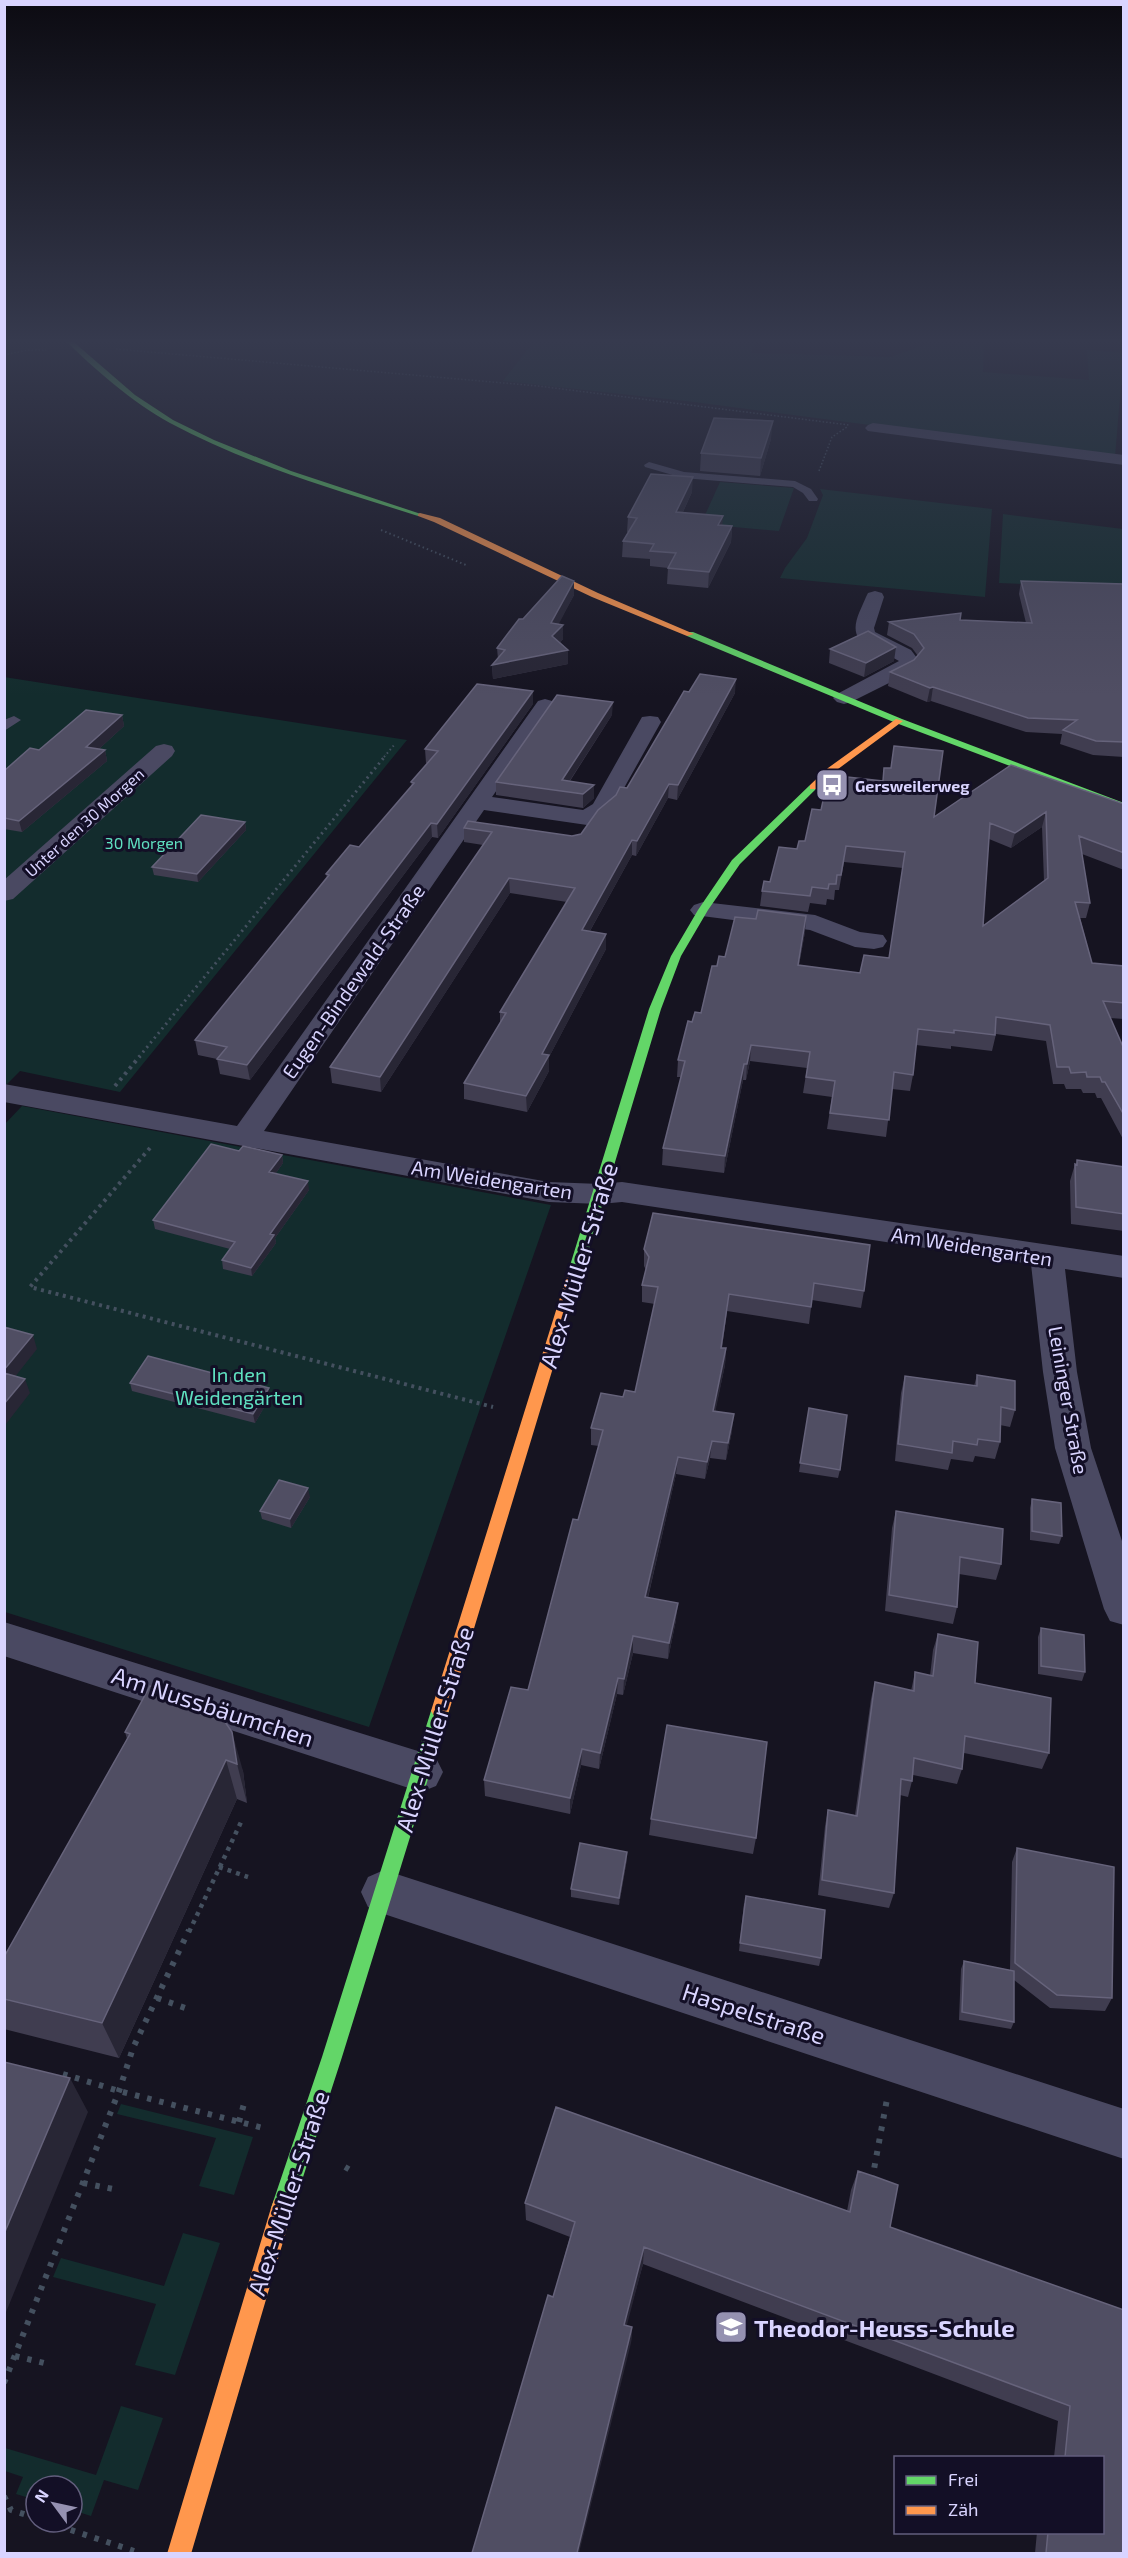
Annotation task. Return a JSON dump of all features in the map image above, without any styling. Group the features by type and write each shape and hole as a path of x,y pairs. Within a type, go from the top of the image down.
{"street":[{"path":"253,457 289,472 408,508 555,577 899,722 1124,806"},
{"path":"1103,457 1124,460"},
{"path":"844,698 904,668 910,662 904,654 866,635 864,628 876,597"},
{"name":"Eugen-Bindewald-Straße","path":"245,1136 473,827 478,802 545,705"},
{"path":"572,842 587,818 602,808 650,722"},
{"name":"Alex-Müller-Straße","path":"179,2553 274,2231 384,1892 655,1009 676,956 703,910 736,862 776,820 831,770 899,722"},
{"name":"Unter den 30 Morgen","path":"4,894 164,750"},
{"path":"478,802 587,818"},
{"path":"703,910 815,923 855,939 874,941"},
{"name":"Am Weidengarten","path":"4,1093 549,1192 600,1194 622,1192 1124,1268"},
{"name":"Leininger Straße","path":"1047,1257 1060,1372 1073,1448 1124,1609"},
{"name":"Am Nussbäumchen","path":"4,1639 421,1772"},
{"name":"Haspelstraße","path":"384,1892 1124,2134"}],"lane":[{"path":"649,465 683,475 795,484 807,490 813,499"}],"path":[{"path":"795,484 821,470 825,457"},
{"path":"95,1110 395,744"},
{"path":"172,1123 30,1287 493,1407"},
{"path":"4,2383 133,2048 242,1820"},
{"path":"219,1867 248,1877"},
{"path":"157,1998 188,2009"},
{"path":"63,2074 118,2091 272,2131"},
{"path":"871,2185 887,2098"},
{"path":"239,2122 245,2100"},
{"path":"345,2168 352,2171"},
{"path":"83,2182 113,2189"},
{"path":"15,2356 44,2363"},
{"path":"4,2496 11,2510 24,2514"},
{"path":"82,2534 137,2553"}],"green space":[{"path":"720,482 794,488 779,531 701,524"},
{"path":"820,489 992,509 985,597 780,578 807,538 823,495"},
{"path":"1003,514 1123,529 1123,588 999,583"},
{"name":"30 Morgen","path":"4,677 407,740 120,1092 20,1071 5,1086"},
{"name":"In den Weidengärten","path":"22,1106 551,1205 369,1727 5,1612 4,1125"},
{"path":"121,2104 253,2137 234,2195 199,2186 216,2138 117,2114"},
{"path":"183,2233 220,2243 175,2375 135,2365 156,2304 53,2277 61,2258 164,2286"},
{"path":"121,2406 163,2418 138,2490 104,2480 91,2516 84,2514 84,2474 24,2474 24,2496 16,2494 23,2477 5,2471 5,2448 96,2475"}],"building":[{"path":"651,474 693,477 676,512 723,516 718,525 732,526 709,572 668,568 676,553 650,551 654,544 623,541 637,518 628,517"},
{"path":"562,576 574,581 551,623 563,625 552,636 568,650 492,665 505,650 497,648 519,619 523,619"},
{"path":"1021,581 1124,584 1124,742 1096,741 1063,730 1077,720 1028,718 933,687 930,688 890,672 914,660 924,648 914,634 889,622 961,613 960,620 1032,623"},
{"path":"868,631 896,647 866,663 830,649"},
{"path":"700,674 736,679 678,785 669,784 637,841 632,840 582,930 606,934 542,1054 549,1055 526,1096 464,1083 506,1013 500,1012 575,888 509,878 380,1077 330,1067 492,832 464,828 468,821 572,836 581,834 598,810 616,795 620,787 627,788 684,691 689,692"},
{"path":"477,684 533,691 437,824 431,823 247,1065 217,1059 227,1047 195,1040 329,875 326,874 350,845 359,847 414,783 411,782 438,751 425,749"},
{"path":"557,695 613,702 562,780 594,785 583,794 496,782"},
{"path":"86,710 122,715 86,747 105,750 19,821 4,818 4,771 30,748 39,750"},
{"path":"894,746 943,751 934,817 1011,765 1124,804 1124,853 1079,836 1090,903 1075,902 1092,963 1124,966 1124,1003 1103,1001 1124,1049 1124,1115 1100,1077 1087,1077 1086,1072 1071,1073 1069,1067 1057,1067 1050,1025 996,1017 995,1035 918,1029 913,1075 894,1072 889,1120 830,1113 835,1081 806,1077 810,1052 751,1045 747,1064 744,1064 725,1156 663,1148 685,1061 678,1060 688,1021 692,1022 695,1012 701,1013 712,966 717,966 719,956 725,957 735,917 756,919 758,910 806,916 798,965 860,973 864,955 889,958 905,852 846,846 841,875 837,875 836,884 829,884 828,889 812,887 810,896 762,891 764,881 770,882 779,847 797,849 799,841 805,841 812,809 821,810 824,796 845,798 848,777 883,781 884,768 891,768","holes":["1046,812 1048,878 983,926 990,823 1015,833"]},
{"path":"201,815 245,822 197,874 152,867"},
{"path":"211,1144 239,1151 243,1146 282,1155 269,1172 308,1181 270,1234 274,1235 251,1268 222,1260 235,1242 153,1220"},
{"path":"1077,1160 1124,1167 1124,1214 1076,1207 1075,1164 1077,1165"},
{"path":"653,1213 870,1245 864,1291 814,1283 811,1307 729,1294 721,1348 726,1348 713,1411 734,1414 728,1443 712,1441 707,1462 678,1457 645,1597 678,1603 669,1643 633,1636 624,1679 618,1678 600,1753 582,1749 570,1798 484,1780 511,1687 528,1690 573,1519 578,1520 603,1430 591,1428 601,1393 623,1397 625,1390 635,1392 658,1287 642,1285 649,1257 644,1249"},
{"path":"4,1327 33,1335 4,1370"},
{"path":"148,1356 269,1388 253,1414 130,1383"},
{"path":"4,1373 25,1379 4,1404"},
{"path":"977,1375 1015,1381 1015,1410 1001,1407 1000,1442 978,1439 977,1445 953,1441 952,1453 898,1444 905,1376 977,1386"},
{"path":"809,1408 847,1415 840,1470 800,1463"},
{"path":"279,1480 308,1488 290,1519 260,1511"},
{"path":"1032,1499 1061,1503 1062,1536 1032,1531"},
{"path":"896,1511 1003,1529 1001,1564 960,1557 957,1607 889,1595"},
{"path":"1041,1628 1084,1635 1085,1672 1041,1666"},
{"path":"938,1634 978,1642 975,1683 1051,1698 1049,1753 965,1736 962,1769 914,1758 912,1781 901,1779 894,1893 822,1880 828,1810 857,1816 875,1682 914,1691 915,1672 933,1676"},
{"path":"150,1686 205,1707 223,1719 232,1732 237,1764 226,1760 102,2023 4,1999 4,1957 130,1734 125,1732"},
{"path":"667,1725 767,1742 756,1838 651,1819"},
{"path":"580,1843 627,1852 619,1898 571,1889"},
{"path":"1017,1848 1114,1867 1112,1998 1057,1995 1015,1963"},
{"path":"746,1896 825,1910 821,1958 740,1943"},
{"path":"964,1961 1014,1971 1014,2022 962,2012"},
{"path":"4,2062 70,2078 4,2234"},
{"path":"556,2107 850,2212 858,2171 876,2177 898,2185 890,2227 1124,2310 1124,2553 1046,2553 1048,2534 1104,2534 1104,2456 1065,2456 1070,2406 644,2247 624,2325 632,2327 577,2553 472,2553 548,2295 553,2297 575,2222 525,2203"}],"traffic: fast":[{"path":"253,457 289,472 420,515"},
{"path":"690,634 899,721 1124,806"},
{"path":"575,1272 655,1009 676,956 703,910 736,862 813,787"},
{"path":"282,2208 332,2057 440,1711"}],"traffic: slow":[{"path":"420,515 437,520 595,595 690,634"},
{"path":"813,787 831,770 899,721"},
{"path":"440,1711 575,1272"},
{"path":"179,2554 282,2208"}],"place":[{"name":"Gersweilerweg","path":"832,785"},
{"name":"Theodor-Heuss-Schule","path":"731,2327"}]}
